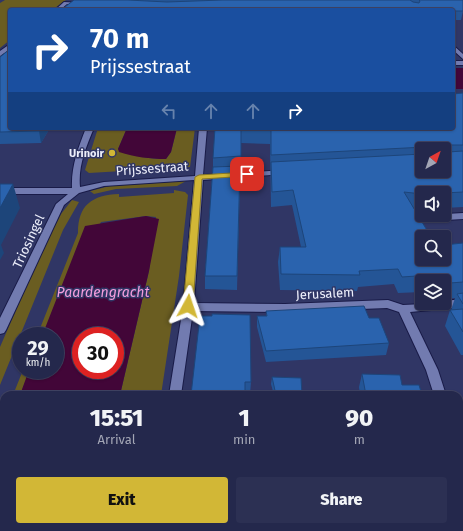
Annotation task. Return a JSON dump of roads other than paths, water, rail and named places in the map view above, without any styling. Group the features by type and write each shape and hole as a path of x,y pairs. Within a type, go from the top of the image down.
{"street":[{"path":"60,8 66,3 90,4"},
{"path":"0,54 8,48"},
{"path":"455,49 463,57"},
{"path":"0,191 76,191 75,175 81,150 89,130"},
{"path":"176,391 188,306 203,130"},
{"name":"Prijssestraat","path":"76,191 104,184 294,172"},
{"name":"Triosingel","path":"1,328 60,204 76,191"},
{"path":"451,217 463,216"},
{"name":"Jerusalem","path":"188,306 285,308 388,304 403,309 463,303"},
{"path":"403,309 432,370 439,391"}],"water":[{"path":"455,68 463,68 463,89 455,89"},
{"path":"126,130 176,130 171,152 166,159 154,159 131,155 119,152 118,149"},
{"name":"Paardengracht","path":"146,216 159,219 149,271 124,378 124,327 72,327 72,379 124,379 121,391 21,391 26,379 64,379 64,327 46,327 85,226"}],"place":[{"name":"Urinoir","path":"112,153"}]}
